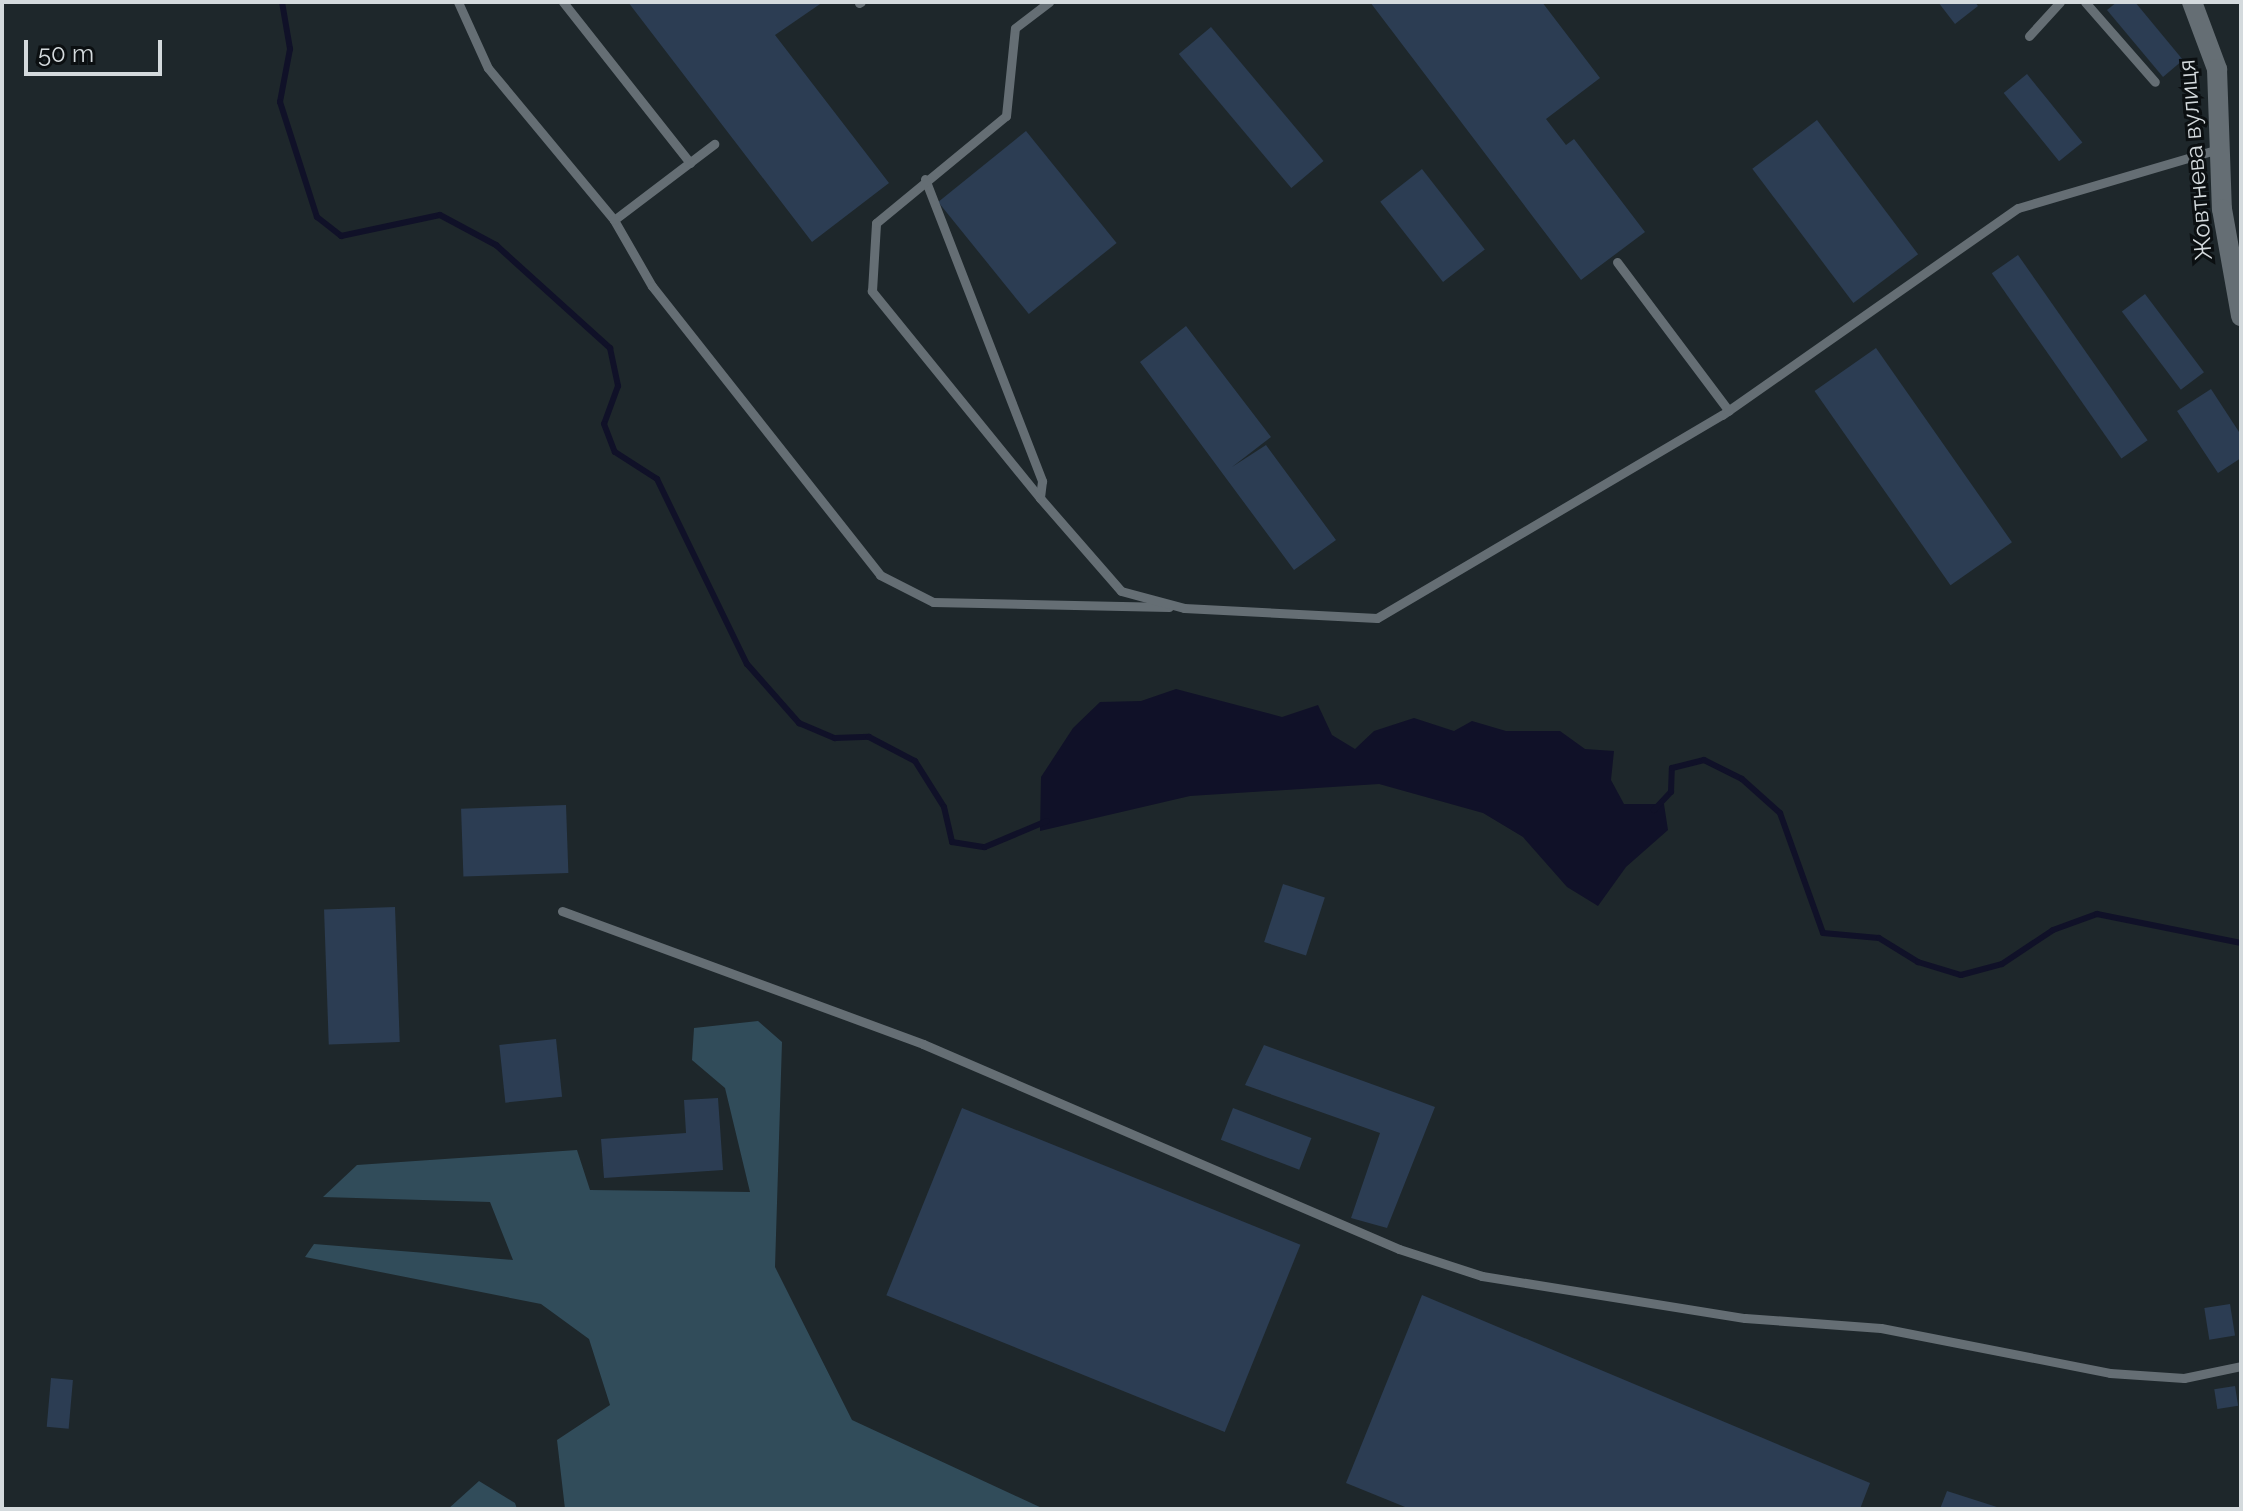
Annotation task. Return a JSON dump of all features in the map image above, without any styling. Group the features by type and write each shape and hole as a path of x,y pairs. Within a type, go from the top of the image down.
{"street":[{"name":"Жовтнева вулиця","path":"2192,2 2217,69 2218,149 2241,316"}],"lane":[{"path":"458,2 488,68 614,220 652,286 839,527 902,592 978,605 1184,608 1377,618 1729,411 2018,208 2218,149"},
{"path":"563,2 690,163"},
{"path":"1049,2 1015,28 1006,116 925,179 876,223 872,291 1040,498 1121,591 1184,608"},
{"path":"2029,36 2060,2"},
{"path":"2085,2 2155,82"},
{"path":"614,220 714,144"},
{"path":"925,179 1042,481 1040,498"},
{"path":"1617,262 1729,411"},
{"path":"562,911 893,1032 1399,1249 1482,1276 1745,1318 1881,1328 2110,1373 2184,1378 2241,1366"}],"shaded area":[{"path":"1176,689 1282,717 1318,705 1332,735 1355,749 1374,731 1414,718 1454,731 1472,721 1506,731 1560,731 1585,749 1614,751 1611,780 1624,804 1664,804 1668,830 1626,867 1598,906 1567,887 1523,837 1483,813 1379,784 1190,796 1040,831 1041,777 1073,728 1100,702 1141,701"},
{"path":"758,1021 782,1042 775,1267 852,1420 1044,1509 565,1509 557,1440 610,1405 589,1339 541,1304 305,1257 314,1244 513,1260 490,1202 323,1197 357,1165 577,1150 590,1190 750,1192 725,1088 692,1060 694,1028"},
{"path":"479,1481 515,1503 517,1509 448,1509"}],"building":[{"path":"628,2 823,2 775,35 889,183 812,242"},
{"path":"1370,2 1542,2 1600,78 1546,119 1566,145 1574,139 1645,232 1581,280"},
{"path":"1938,2 1975,2 1978,6 1955,24"},
{"path":"2117,2 2135,2 2183,60 2163,77 2107,10"},
{"path":"1211,27 1323,161 1291,188 1179,54"},
{"path":"2027,74 2082,142 2059,161 2004,93"},
{"path":"1817,120 1918,254 1853,303 1752,169"},
{"path":"1026,131 1117,243 1029,314 938,202"},
{"path":"1422,169 1485,249 1443,282 1380,202"},
{"path":"2018,255 2148,440 2121,458 1992,273"},
{"path":"2145,294 2204,372 2181,390 2122,311"},
{"path":"1186,326 1271,437 1232,467 1266,445 1336,540 1294,570 1140,362"},
{"path":"1876,348 2012,542 1951,585 1815,391"},
{"path":"2211,389 2241,435 2241,458 2218,473 2177,411"},
{"path":"566,805 568,873 463,877 461,809"},
{"path":"1283,884 1325,898 1306,956 1264,942"},
{"path":"395,907 400,1042 329,1044 324,909"},
{"path":"556,1039 562,1097 505,1103 499,1045"},
{"path":"1264,1045 1435,1107 1387,1228 1351,1218 1380,1133 1245,1085"},
{"path":"718,1098 723,1170 604,1178 601,1139 686,1133 684,1100"},
{"path":"962,1108 1300,1245 1225,1432 886,1295"},
{"path":"1233,1108 1311,1138 1299,1170 1221,1140"},
{"path":"1422,1295 1870,1483 1860,1509 1410,1509 1346,1483"},
{"path":"2230,1304 2235,1336 2209,1340 2204,1308"},
{"path":"51,1378 73,1380 69,1429 47,1427"},
{"path":"2235,1386 2238,1406 2217,1409 2214,1389"},
{"path":"1947,1491 2000,1508 1940,1509"}],"waterway":[{"path":"282,2 290,49 280,102 317,217 341,236 440,215 496,245 610,348 618,386 604,424 615,452 657,479 747,664 799,723 835,738 869,737 915,761 944,807 952,842 985,847 1047,821"},
{"path":"1654,810 1671,792 1672,768 1704,760 1742,779 1780,813 1823,933 1879,938 1918,962 1961,975 2002,964 2053,930 2097,914 2241,943"}]}
